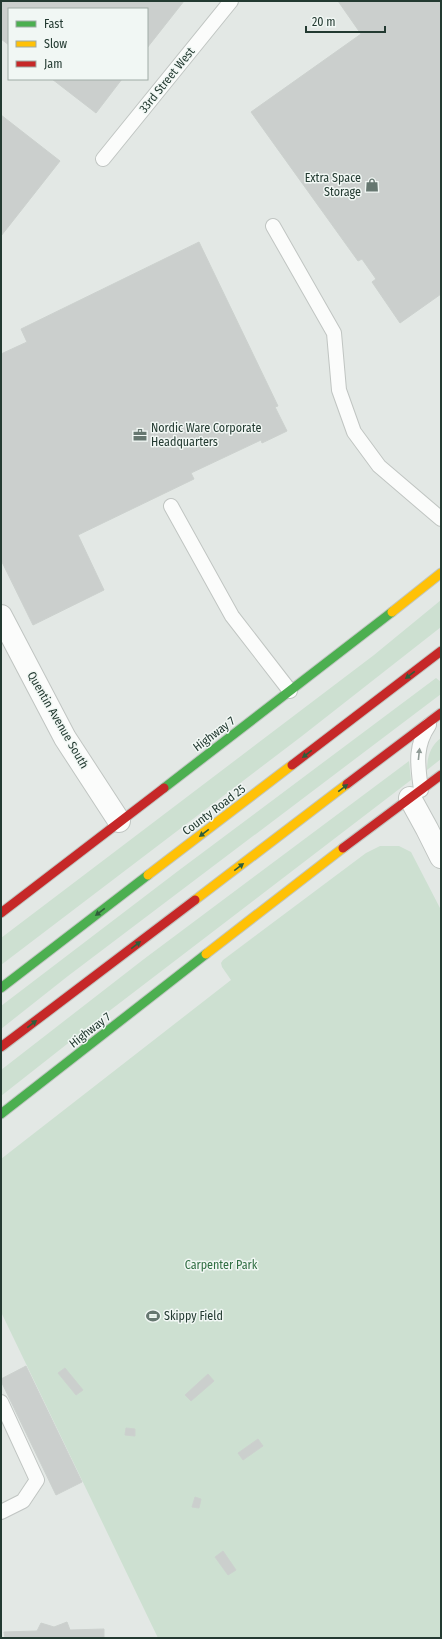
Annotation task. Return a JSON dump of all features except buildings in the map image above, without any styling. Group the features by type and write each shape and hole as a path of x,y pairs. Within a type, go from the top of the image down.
{"street":[{"name":"Highway 7","path":"1,913 406,602 441,572"},
{"name":"Quentin Avenue South","path":"1,616 65,738 119,822"},
{"name":"County Road 25","path":"1,988 441,651"},
{"path":"1,1047 436,717"},
{"name":"Highway 7","path":"1,1114 350,842 441,775"},
{"path":"415,794 427,829 441,857"}],"lane":[{"name":"33rd Street West","path":"103,159 231,1"},
{"path":"273,226 334,333 339,390 354,432 379,466 441,519"},
{"path":"171,506 232,616 290,691"},
{"path":"415,794 417,756 422,735 436,717"},
{"path":"1,1402 37,1480 23,1501 1,1512"}],"green space":[{"path":"441,600 441,627 302,736 1,965 1,938 374,655"},
{"path":"436,678 441,682 441,694 68,976 1,1029 1,1006 178,871"},
{"path":"441,738 441,759 427,770 430,752 437,741"},
{"path":"409,761 411,780 104,1015 1,1096 1,1070 144,959"},
{"name":"Carpenter Park","path":"380,846 399,846 411,852 441,910 441,1638 158,1638 1,1312 1,1159 231,980 222,967 221,963 223,960 366,853"}],"traffic: fast":[{"path":"164,788 392,612"},
{"path":"1,988 148,875"},
{"path":"1,1114 206,954"}],"traffic: slow":[{"path":"392,612 441,573"},
{"path":"148,875 292,765"},
{"path":"195,900 347,784"},
{"path":"206,954 343,848"}],"traffic: jam":[{"path":"292,765 441,651"},
{"path":"347,784 441,713"},
{"path":"343,848 441,775"},
{"path":"1,913 164,788"},
{"path":"1,1047 195,900"}],"place":[{"name":"Extra Space Storage","path":"372,185"},
{"name":"Nordic Ware Corporate Headquarters","path":"140,435"},
{"name":"Skippy Field","path":"153,1316"}]}
